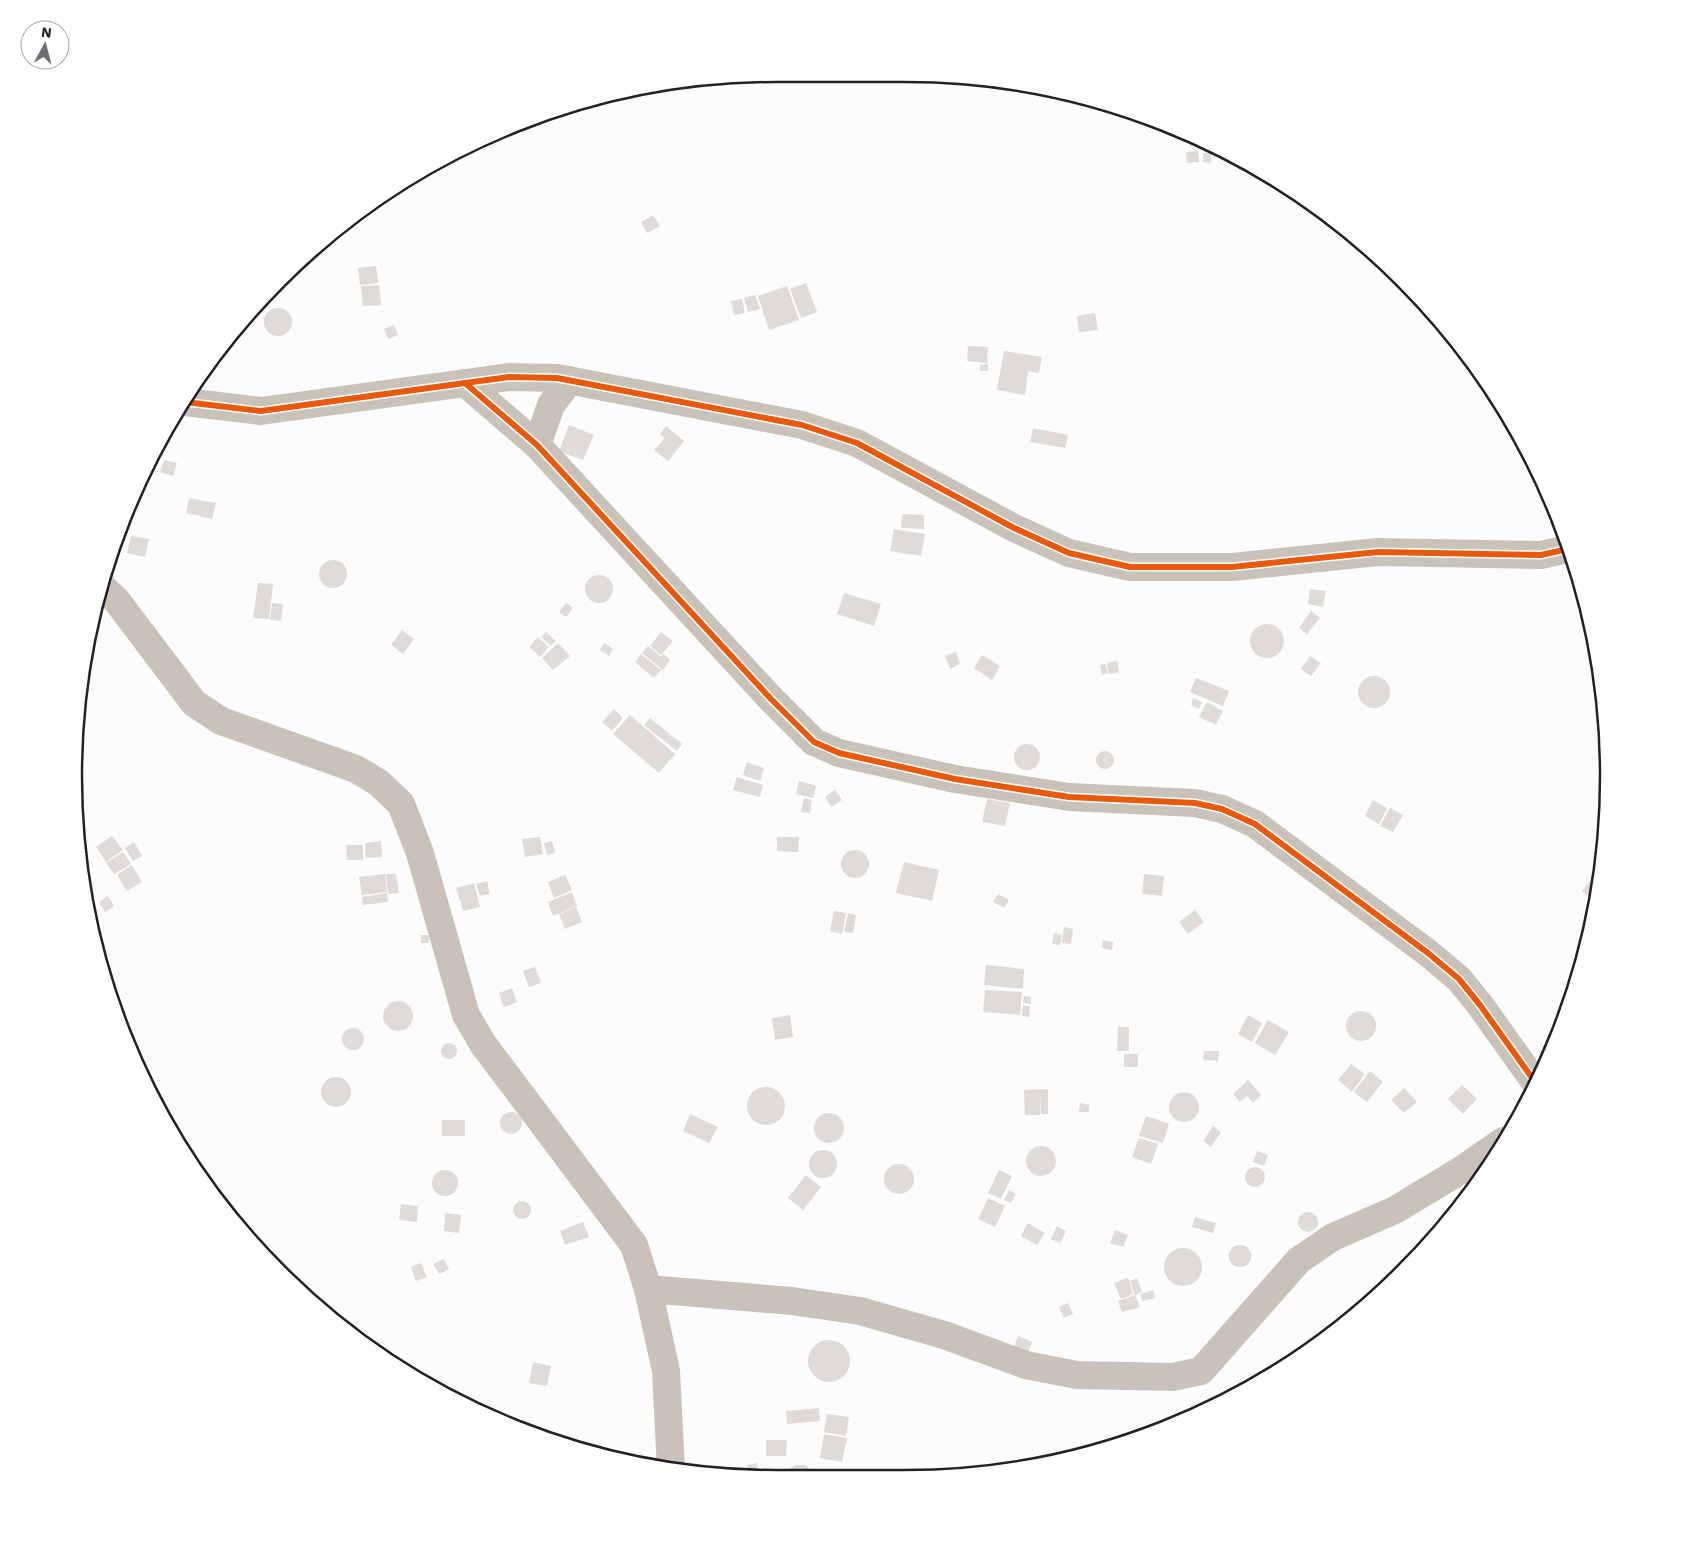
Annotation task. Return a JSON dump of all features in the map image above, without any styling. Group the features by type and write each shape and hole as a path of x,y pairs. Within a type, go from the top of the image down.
{"street":[{"path":"191,403 261,411 509,377 557,378 802,425 857,442 1014,528 1069,553 1130,567 1232,567 1378,552 1541,555 1562,550"},
{"path":"537,445 550,405 570,380"},
{"path":"465,383 537,445 814,742 839,753 955,779 1069,797 1195,803 1222,809 1255,824 1459,979 1531,1076"},
{"path":"107,592 117,601 194,703 221,721 356,769 379,783 401,804 420,853 466,1015 483,1044 634,1245 648,1288 666,1371 671,1461"},
{"path":"648,1288 792,1301 860,1311 944,1335 1026,1365 1077,1375 1173,1377 1201,1370 1299,1260 1333,1237 1395,1210 1463,1169 1490,1150"}],"building":[{"path":"1198,151 1199,162 1187,163 1186,152"},
{"path":"1203,153 1211,153 1211,163 1203,162"},
{"path":"653,215 660,226 647,233 641,222"},
{"path":"376,266 378,283 360,285 358,268"},
{"path":"806,283 817,312 801,318 790,289"},
{"path":"379,285 381,305 363,306 361,286"},
{"path":"787,286 799,320 769,330 758,296"},
{"path":"755,295 760,309 748,312 744,298"},
{"path":"742,299 745,313 734,315 731,301"},
{"path":"278,308 288,312 292,322 288,332 278,336 268,332 264,322 268,312"},
{"path":"1095,313 1098,330 1079,332 1077,316"},
{"path":"394,325 398,335 388,339 384,329"},
{"path":"968,346 988,347 987,363 967,361"},
{"path":"1004,351 1042,357 1039,373 1028,371 1025,395 997,390"},
{"path":"988,364 988,371 980,371 980,365"},
{"path":"569,425 594,435 583,460 559,451"},
{"path":"666,426 684,441 668,461 654,450 665,438 660,434"},
{"path":"1033,428 1068,435 1065,448 1030,442"},
{"path":"164,460 177,463 173,476 160,472"},
{"path":"189,498 216,503 212,519 186,513"},
{"path":"902,514 924,515 924,529 901,528"},
{"path":"894,529 925,534 921,556 890,551"},
{"path":"131,536 149,539 145,557 127,553"},
{"path":"333,560 343,564 347,574 343,584 333,588 323,584 319,574 323,564"},
{"path":"599,575 609,579 613,589 609,599 599,603 589,599 585,589 589,579"},
{"path":"258,583 273,584 269,619 253,618"},
{"path":"1310,589 1326,591 1323,607 1308,604"},
{"path":"844,593 881,604 874,626 837,614"},
{"path":"272,603 283,604 281,621 270,620"},
{"path":"566,603 573,608 566,617 559,612"},
{"path":"1311,611 1320,618 1307,634 1299,628"},
{"path":"1267,624 1274,625 1279,629 1283,634 1283,648 1279,653 1274,657 1267,658 1260,657 1255,653 1251,648 1250,641 1251,634 1255,629 1260,625"},
{"path":"402,630 414,639 403,654 391,645"},
{"path":"546,632 556,641 551,646 541,637"},
{"path":"661,632 673,641 661,655 650,646"},
{"path":"538,637 549,647 540,657 529,647"},
{"path":"558,643 570,656 553,670 542,658"},
{"path":"604,643 613,649 609,656 600,650"},
{"path":"648,646 661,657 663,654 670,660 663,670 642,653"},
{"path":"956,652 960,664 950,669 945,656"},
{"path":"641,654 661,670 654,678 635,662"},
{"path":"982,655 1000,666 992,680 974,668"},
{"path":"1310,656 1321,663 1311,676 1301,669"},
{"path":"1117,661 1119,672 1109,674 1107,663"},
{"path":"1105,664 1108,673 1102,675 1100,665"},
{"path":"1374,676 1380,677 1385,681 1389,686 1389,698 1385,703 1380,707 1374,708 1368,707 1363,703 1359,698 1358,692 1359,686 1363,681 1368,677"},
{"path":"1196,678 1229,691 1223,706 1190,692"},
{"path":"1193,698 1202,702 1199,709 1191,705"},
{"path":"1207,702 1223,711 1216,725 1199,717"},
{"path":"614,709 623,718 612,731 602,722"},
{"path":"630,715 675,754 659,773 613,734"},
{"path":"650,718 682,744 677,751 644,725"},
{"path":"1027,744 1036,748 1040,757 1036,766 1027,770 1018,766 1014,757 1018,748"},
{"path":"1105,751 1111,754 1114,760 1111,766 1105,769 1099,766 1096,760 1099,754"},
{"path":"747,762 764,768 760,781 743,775"},
{"path":"737,777 763,785 760,797 733,790"},
{"path":"799,781 816,786 813,798 796,794"},
{"path":"835,790 842,800 831,807 825,797"},
{"path":"804,798 812,800 810,813 801,812"},
{"path":"987,799 1010,803 1005,826 982,822"},
{"path":"1373,800 1387,808 1379,824 1365,816"},
{"path":"1390,808 1403,815 1393,832 1380,826"},
{"path":"112,836 123,850 106,862 96,847"},
{"path":"540,837 543,854 525,857 522,839"},
{"path":"777,837 799,837 798,852 777,851"},
{"path":"381,841 382,857 366,858 365,843"},
{"path":"552,841 555,853 547,855 544,843"},
{"path":"134,842 142,856 133,861 125,848"},
{"path":"346,845 363,845 363,860 347,860"},
{"path":"855,850 865,854 869,864 865,874 855,878 845,874 841,864 845,854"},
{"path":"123,852 131,864 114,874 106,863"},
{"path":"904,862 939,870 932,901 896,893"},
{"path":"132,865 142,882 127,891 117,875"},
{"path":"385,874 387,892 362,895 359,877"},
{"path":"386,874 396,874 399,893 388,894"},
{"path":"1144,874 1164,876 1162,896 1142,894"},
{"path":"565,875 572,890 554,898 548,882"},
{"path":"1592,878 1589,896 1582,891"},
{"path":"487,881 490,894 480,896 476,884"},
{"path":"474,883 480,907 463,911 456,888"},
{"path":"572,892 577,906 553,916 548,902"},
{"path":"387,893 388,902 363,905 362,897"},
{"path":"998,894 1009,900 1004,908 993,902"},
{"path":"108,896 114,906 105,912 99,902"},
{"path":"576,907 582,922 565,929 559,914"},
{"path":"1195,910 1204,922 1188,934 1179,922"},
{"path":"834,911 846,913 842,934 830,931"},
{"path":"848,913 856,915 853,933 844,932"},
{"path":"1064,927 1073,929 1071,944 1062,943"},
{"path":"1054,933 1062,935 1060,945 1052,944"},
{"path":"421,935 429,935 429,943 421,943"},
{"path":"1103,940 1113,942 1112,950 1102,948"},
{"path":"986,965 1024,969 1023,989 984,985"},
{"path":"535,967 541,983 529,987 523,971"},
{"path":"512,988 517,1002 504,1007 499,993"},
{"path":"985,990 1022,992 1020,1015 983,1012"},
{"path":"1024,996 1031,997 1031,1004 1023,1003"},
{"path":"398,1001 409,1005 413,1016 409,1027 398,1031 387,1027 383,1016 387,1005"},
{"path":"1023,1005 1030,1006 1029,1017 1022,1016"},
{"path":"1361,1011 1372,1015 1376,1026 1372,1037 1361,1041 1350,1037 1346,1026 1350,1015"},
{"path":"790,1015 793,1037 775,1040 772,1018"},
{"path":"1248,1015 1262,1023 1252,1042 1238,1034"},
{"path":"1268,1020 1289,1032 1275,1055 1255,1043"},
{"path":"1118,1027 1129,1027 1129,1051 1117,1051"},
{"path":"353,1028 361,1031 364,1039 361,1047 353,1050 345,1047 342,1039 345,1031"},
{"path":"449,1043 455,1045 457,1051 455,1057 449,1059 443,1057 441,1051 443,1045"},
{"path":"1204,1051 1219,1051 1218,1061 1203,1060"},
{"path":"1124,1054 1138,1054 1138,1067 1124,1067"},
{"path":"1351,1064 1365,1074 1352,1092 1338,1080"},
{"path":"1370,1071 1383,1082 1367,1102 1354,1092"},
{"path":"336,1077 347,1081 351,1092 347,1103 336,1107 325,1103 321,1092 325,1081"},
{"path":"1248,1080 1261,1095 1253,1103 1247,1096 1240,1102 1233,1094"},
{"path":"1462,1085 1477,1099 1463,1114 1448,1099"},
{"path":"766,1087 773,1088 779,1093 784,1099 784,1113 779,1119 773,1124 766,1125 759,1124 753,1119 748,1113 747,1106 748,1099 753,1093 759,1088"},
{"path":"1404,1088 1417,1102 1404,1113 1391,1100"},
{"path":"1048,1089 1048,1114 1041,1114 1040,1094 1040,1115 1025,1115 1024,1090"},
{"path":"1184,1092 1195,1096 1199,1107 1195,1118 1184,1122 1173,1118 1169,1107 1173,1096"},
{"path":"1080,1103 1089,1105 1089,1112 1079,1112"},
{"path":"511,1112 519,1115 522,1123 519,1131 511,1134 503,1131 500,1123 503,1115"},
{"path":"829,1113 835,1114 843,1122 843,1134 835,1142 829,1143 823,1142 815,1134 814,1128 815,1122 823,1114"},
{"path":"690,1114 718,1127 709,1143 683,1131"},
{"path":"1146,1116 1169,1124 1163,1143 1139,1136"},
{"path":"442,1120 465,1120 465,1136 442,1136"},
{"path":"1213,1126 1221,1132 1211,1147 1203,1141"},
{"path":"1139,1138 1158,1144 1151,1164 1132,1157"},
{"path":"1041,1146 1047,1147 1055,1155 1055,1167 1047,1175 1041,1176 1035,1175 1027,1167 1026,1161 1027,1155 1035,1147"},
{"path":"823,1150 833,1154 837,1164 833,1174 823,1178 813,1174 809,1164 813,1154"},
{"path":"1257,1151 1268,1155 1264,1166 1253,1162"},
{"path":"899,1164 905,1165 913,1173 913,1185 905,1193 899,1194 893,1193 885,1185 884,1179 885,1173 893,1165"},
{"path":"1255,1167 1262,1170 1265,1177 1262,1184 1255,1187 1248,1184 1245,1177 1248,1170"},
{"path":"445,1170 454,1174 458,1183 454,1192 445,1196 436,1192 432,1183 436,1174"},
{"path":"999,1170 1012,1176 1001,1199 988,1193"},
{"path":"806,1175 821,1187 803,1210 788,1198"},
{"path":"1009,1190 1016,1194 1011,1203 1004,1200"},
{"path":"988,1198 1005,1206 995,1227 978,1219"},
{"path":"522,1201 528,1204 531,1210 528,1216 522,1219 516,1216 513,1210 516,1204"},
{"path":"401,1204 418,1206 417,1222 399,1220"},
{"path":"1308,1212 1315,1215 1318,1222 1315,1229 1308,1232 1301,1229 1298,1222 1301,1215"},
{"path":"445,1213 461,1215 459,1233 444,1231"},
{"path":"1195,1217 1216,1223 1213,1233 1192,1227"},
{"path":"583,1222 589,1237 565,1245 560,1231"},
{"path":"1028,1223 1045,1233 1037,1245 1021,1236"},
{"path":"1057,1226 1066,1231 1060,1243 1051,1239"},
{"path":"1115,1230 1128,1235 1123,1247 1110,1243"},
{"path":"1240,1245 1248,1248 1251,1256 1248,1264 1240,1267 1232,1264 1229,1256 1232,1248"},
{"path":"1183,1248 1197,1253 1202,1267 1197,1281 1183,1286 1169,1281 1164,1267 1169,1253"},
{"path":"444,1259 449,1269 439,1274 433,1264"},
{"path":"421,1263 427,1277 416,1281 411,1267"},
{"path":"1128,1278 1133,1294 1121,1299 1114,1283"},
{"path":"1137,1278 1142,1292 1135,1295 1130,1281"},
{"path":"1153,1290 1155,1298 1142,1301 1140,1294"},
{"path":"1135,1295 1140,1307 1122,1312 1118,1301"},
{"path":"1068,1303 1073,1314 1064,1318 1059,1307"},
{"path":"1018,1336 1032,1342 1028,1352 1014,1347"},
{"path":"833,1340 841,1343 847,1349 850,1361 847,1373 841,1379 825,1382 817,1379 811,1373 808,1357 811,1349 817,1343"},
{"path":"533,1362 551,1366 547,1386 529,1383"},
{"path":"819,1408 820,1421 787,1424 786,1411"},
{"path":"827,1414 849,1417 846,1436 824,1432"},
{"path":"824,1434 847,1438 842,1462 820,1458"},
{"path":"766,1440 787,1440 786,1456 766,1456"},
{"path":"757,1463 758,1469 748,1469 747,1465"},
{"path":"796,1465 805,1465 811,1470 788,1470"}],"cycle path":[{"path":"192,403 261,411 509,377 557,378 802,425 857,443 1014,528 1069,553 1130,567 1232,567 1378,552 1541,555 1562,550"},
{"path":"465,383 537,445 771,699 814,742 839,753 955,779 1069,797 1195,803 1222,809 1255,824 1428,953 1459,979 1531,1076"}]}
